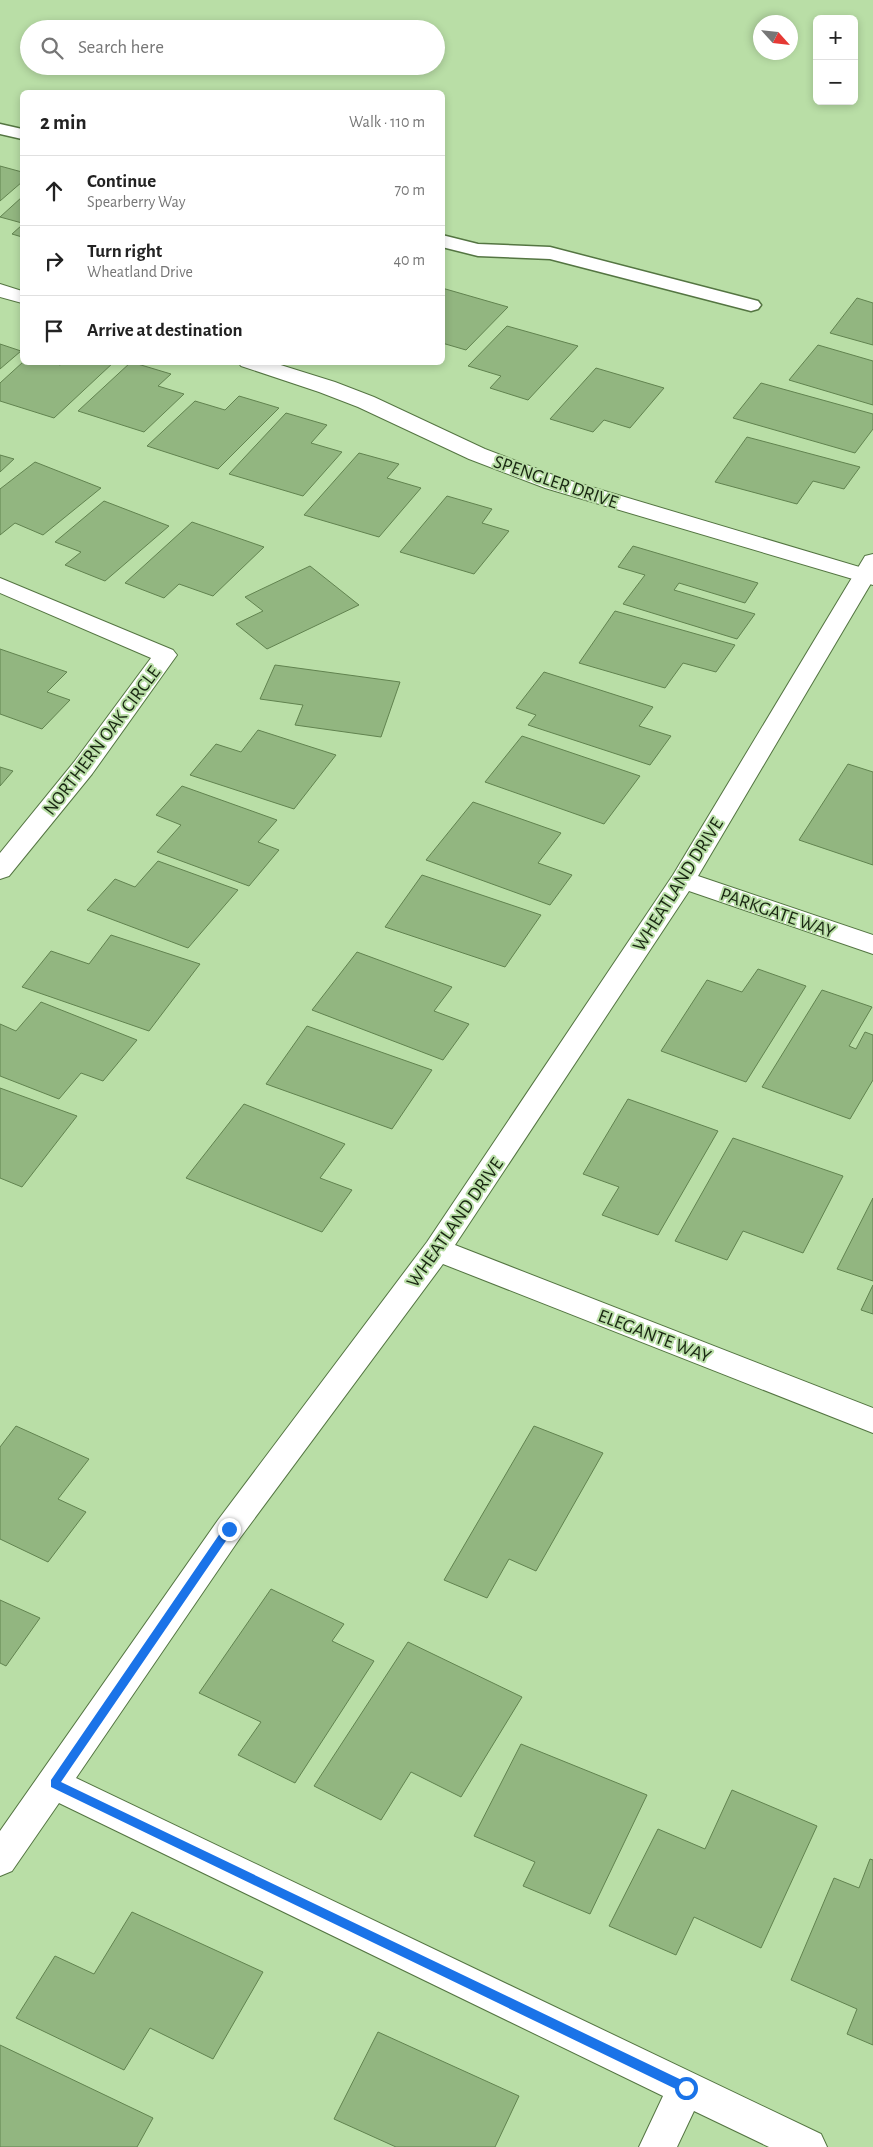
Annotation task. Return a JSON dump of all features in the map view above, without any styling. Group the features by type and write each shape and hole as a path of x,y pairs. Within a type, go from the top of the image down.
{"street":[{"path":"0,290 20,296"},
{"name":"SPENGLER DRIVE","path":"257,365 327,387 366,402 478,454 554,483 870,572"},
{"name":"WHEATLAND DRIVE","path":"0,1860 229,1529 437,1250 682,880 870,572"},
{"name":"NORTHERN OAK CIRCLE","path":"0,585 165,655 83,768 0,870"},
{"name":"PARKGATE WAY","path":"682,880 873,945"},
{"name":"ELEGANTE WAY","path":"437,1250 873,1421"},
{"path":"54,1784 808,2147"},
{"path":"658,2147 686,2088"}],"lane":[{"path":"0,129 20,134"},
{"path":"445,242 478,250 550,253 751,305"}],"building":[{"path":"0,166 20,171 20,184 0,201"},
{"path":"20,199 20,222 0,217"},
{"path":"20,227 20,236 12,234"},
{"path":"445,289 508,307 466,350 445,344"},
{"path":"857,298 873,303 873,345 830,333"},
{"path":"507,326 578,346 528,400 490,388 501,376 468,366"},
{"path":"0,344 20,351 20,352 0,369"},
{"path":"818,345 873,361 873,405 789,380"},
{"path":"20,365 111,365 54,418 0,401 0,383"},
{"path":"128,365 141,365 171,374 158,386 184,394 144,432 78,411"},
{"path":"596,368 664,388 630,428 604,420 593,432 550,419"},
{"path":"761,383 873,414 873,429 855,453 733,418"},
{"path":"239,396 279,408 218,469 147,446 195,401 225,410"},
{"path":"286,413 327,425 311,443 342,452 303,496 229,474"},
{"path":"747,437 860,467 844,489 813,481 797,504 715,482"},
{"path":"359,453 399,464 387,478 421,488 379,537 304,515"},
{"path":"0,455 14,459 0,472"},
{"path":"35,462 101,488 43,535 15,523 0,535 0,489"},
{"path":"447,496 492,509 482,523 509,531 474,574 400,552"},
{"path":"104,501 169,526 105,581 65,565 81,552 55,542"},
{"path":"192,522 264,547 213,596 179,584 164,598 125,583"},
{"path":"633,546 758,583 745,603 679,583 674,590 755,614 737,639 623,604 645,575 618,567"},
{"path":"310,566 359,605 267,649 236,624 263,611 245,597"},
{"path":"615,611 735,645 716,672 683,663 665,688 579,663"},
{"path":"0,649 67,672 47,692 70,700 42,729 0,714"},
{"path":"275,665 400,682 381,737 295,725 303,705 260,699"},
{"path":"544,672 653,707 639,726 671,736 650,765 528,725 536,715 516,708"},
{"path":"258,730 336,755 294,809 190,775 216,744 241,752"},
{"path":"522,736 640,776 604,824 485,782"},
{"path":"848,764 873,772 873,865 799,840"},
{"path":"0,767 13,771 0,786"},
{"path":"182,786 277,820 258,842 279,850 249,886 157,852 181,825 156,815"},
{"path":"473,802 561,833 538,863 572,875 550,905 426,860"},
{"path":"158,861 238,890 188,948 87,910 115,879 135,887"},
{"path":"422,875 541,915 505,967 385,927"},
{"path":"111,935 200,964 149,1031 22,987 51,951 89,964"},
{"path":"357,952 452,987 434,1011 469,1024 443,1060 312,1010"},
{"path":"758,969 806,986 746,1082 661,1051 707,980 742,992"},
{"path":"822,990 872,1007 849,1046 856,1049 865,1032 873,1035 873,1080 850,1119 762,1087"},
{"path":"41,1002 137,1040 103,1081 81,1073 59,1099 0,1076 0,1024 16,1031"},
{"path":"307,1026 432,1070 392,1129 266,1084"},
{"path":"0,1088 77,1116 22,1187 0,1178"},
{"path":"628,1099 718,1131 658,1235 602,1215 619,1187 583,1174"},
{"path":"244,1104 345,1144 320,1178 352,1190 322,1232 186,1178"},
{"path":"733,1138 843,1176 803,1253 743,1231 727,1260 675,1241"},
{"path":"873,1198 873,1281 837,1269"},
{"path":"873,1285 873,1314 861,1310"},
{"path":"16,1426 89,1459 58,1499 86,1512 48,1562 0,1539 0,1447"},
{"path":"534,1426 603,1453 536,1571 509,1559 487,1598 444,1580"},
{"path":"271,1589 344,1624 332,1641 374,1661 295,1783 238,1755 261,1722 199,1693"},
{"path":"0,1600 40,1618 6,1666 0,1663"},
{"path":"408,1642 522,1697 461,1797 411,1772 381,1820 314,1786"},
{"path":"521,1744 647,1795 590,1914 523,1886 535,1862 474,1836"},
{"path":"732,1790 817,1826 761,1948 694,1917 676,1955 609,1926 658,1829 705,1849"},
{"path":"870,1859 873,1860 873,2045 847,2034 857,2009 791,1980 834,1878 859,1888"},
{"path":"132,1912 263,1972 213,2059 150,2028 124,2070 16,2018 55,1956 94,1974"},
{"path":"378,2032 519,2096 495,2147 396,2147 334,2119"},
{"path":"0,2045 153,2118 137,2147 0,2147"}],"route":[{"path":"229,1529 54,1784 686,2088"}]}
